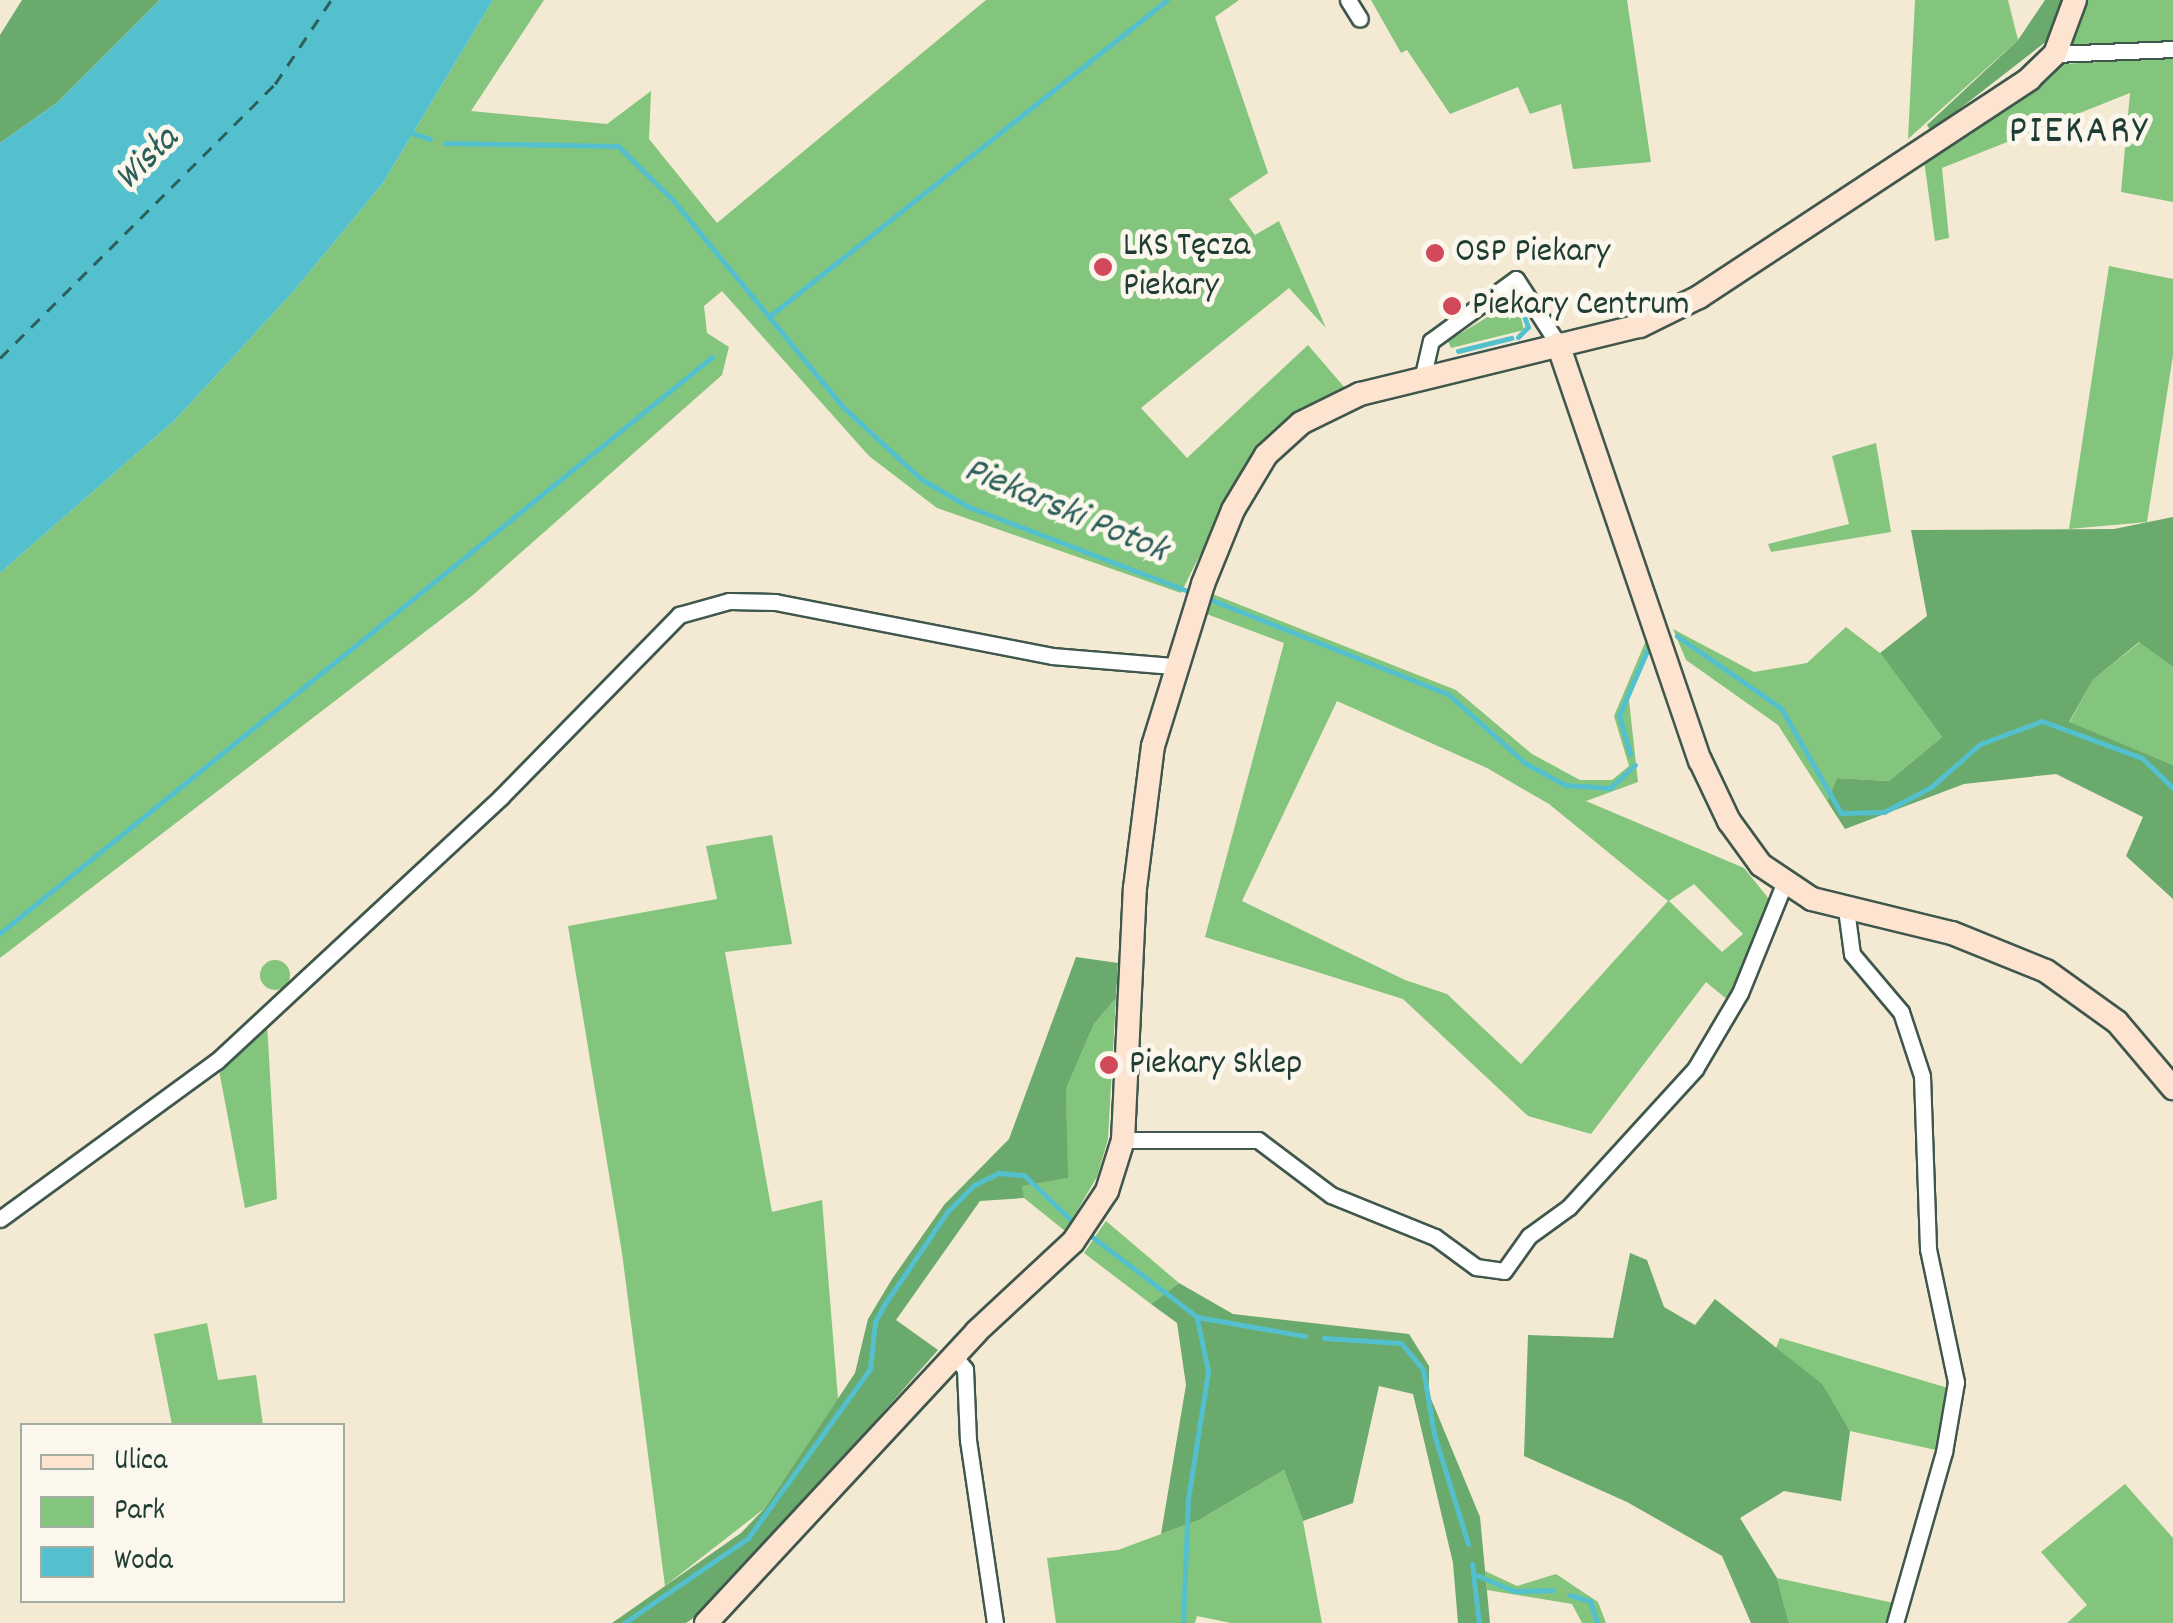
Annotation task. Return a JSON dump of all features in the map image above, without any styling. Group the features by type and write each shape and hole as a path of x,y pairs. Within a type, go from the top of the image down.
{"street":[{"path":"1348,0 1360,19"},
{"path":"706,1623 954,1356 1073,1242 1095,1212 1123,1140 1139,842 1172,666 1248,482 1280,441 1327,408 1422,375 1640,326 1699,297 2029,79 2055,54 2075,0"},
{"path":"2055,54 2173,49"},
{"path":"1422,375 1430,341 1516,280 1558,344 1658,626 1700,760 1729,821 1784,884 1846,909 1952,932 2046,971 2117,1022 2173,1088"},
{"path":"0,1219 217,1061 501,798 679,615 729,601 775,602 1052,656 1172,666"},
{"path":"1123,1140 1258,1140 1331,1194 1435,1237 1476,1267 1504,1271 1529,1236 1569,1208 1695,1069 1740,993 1784,884"},
{"path":"1846,909 1852,954 1901,1012 1922,1076 1928,1250 1956,1382 1944,1452 1896,1623"},
{"path":"954,1356 965,1369 968,1440 995,1623"}],"green space":[{"path":"22,0 160,0 58,102 0,143 0,35"},
{"path":"493,0 544,0 471,111 607,124 651,91 649,139 717,223 986,0 1239,0 1215,17 1268,173 1229,199 1255,235 1279,221 1326,328 1289,288 1141,408 1187,458 1308,345 1345,388 1308,405 1267,439 1238,478 1181,593 937,508 869,456 722,291 704,306 707,333 729,347 722,375 473,595 0,958 0,573 175,420 293,292 383,183"},
{"path":"1371,0 1627,0 1651,162 1573,169 1561,104 1530,114 1518,87 1450,114 1407,50 1401,53"},
{"path":"1915,0 2008,0 2018,40 1908,139"},
{"path":"2045,0 2065,0 2048,40 1931,131 1927,125 2018,40"},
{"path":"2080,0 2173,0 2173,41 2068,47"},
{"path":"2173,58 2173,202 2121,192 2130,93 1942,168 1949,238 1935,241 1924,160 2062,64"},
{"path":"2109,266 2173,279 2173,355 2147,522 2069,529"},
{"path":"1518,306 1524,330 1451,348 1448,341 1504,307"},
{"path":"1876,443 1891,532 1771,552 1768,544 1849,524 1832,456"},
{"path":"2173,517 2173,667 2139,642 2093,680 2069,722 2173,765 2173,899 2126,856 2143,817 2056,774 1964,784 1845,829 1827,801 1837,778 1889,781 1942,737 1880,653 1927,616 1911,530 2114,529"},
{"path":"1210,593 1456,690 1532,754 1580,780 1612,780 1629,766 1614,716 1647,638 1651,646 1629,700 1638,782 1586,801 1744,868 1769,899 1729,1001 1706,982 1591,1134 1528,1116 1403,999 1205,937 1284,643 1204,613","holes":["1337,701 1487,768 1549,804 1668,901 1521,1064 1447,994 1405,980 1242,901","1694,884 1743,934 1722,952 1669,901"]},
{"path":"1846,627 1880,653 1942,737 1889,781 1837,778 1827,801 1778,725 1686,660 1673,629 1754,672 1807,663"},
{"path":"2140,642 2173,667 2173,765 2069,723 2093,680"},
{"path":"772,835 792,944 725,952 772,1212 822,1200 838,1399 765,1508 665,1586 622,1253 568,926 717,899 706,846"},
{"path":"1076,957 1118,963 1116,998 1094,1024 1066,1089 1068,1178 1022,1186 1024,1198 980,1201 896,1320 938,1350 713,1605 686,1623 612,1623 741,1533 765,1508 855,1373 868,1319 892,1279 944,1205 1009,1139"},
{"path":"275,960 286,964 290,975 286,986 275,990 264,986 260,975 264,964"},
{"path":"1116,998 1108,1139 1097,1177 1065,1231 1024,1198 1021,1186 1067,1178 1066,1089 1094,1024"},
{"path":"267,1022 277,1199 245,1208 219,1070"},
{"path":"1106,1221 1179,1283 1151,1304 1084,1253"},
{"path":"1630,1253 1647,1260 1664,1307 1695,1325 1715,1299 1822,1384 1850,1431 1841,1501 1784,1491 1740,1518 1777,1578 1789,1623 1751,1623 1722,1556 1627,1502 1524,1456 1528,1335 1613,1338"},
{"path":"1179,1283 1233,1314 1409,1334 1429,1366 1429,1394 1480,1517 1490,1623 1458,1623 1453,1563 1413,1394 1379,1386 1353,1503 1303,1521 1284,1470 1199,1520 1161,1534 1186,1385 1177,1323 1151,1304"},
{"path":"207,1323 218,1380 256,1375 263,1423 172,1423 154,1334"},
{"path":"1780,1338 1948,1388 1936,1450 1850,1431 1821,1384 1776,1348"},
{"path":"1284,1470 1303,1521 1322,1623 1231,1623 1197,1616 1195,1623 1056,1623 1047,1558 1118,1550 1199,1520"},
{"path":"2125,1484 2173,1538 2173,1623 2067,1623 2087,1605 2041,1552"},
{"path":"1485,1571 1517,1586 1556,1574 1598,1602 1606,1623 1582,1623 1572,1604 1487,1590"},
{"path":"1777,1578 1894,1603 1889,1623 1789,1623"}],"water":[{"name":"Wisła","path":"160,0 493,0 383,183 293,292 175,420 0,573 0,143 58,102"}],"waterway":[{"path":"771,315 1167,0"},
{"name":"Piekarski Potok","path":"409,132 430,139"},
{"name":"Piekarski Potok","path":"445,143 618,146 673,200 842,406 921,479 969,507 1193,593"},
{"path":"1518,337 1528,327 1523,313"},
{"path":"1458,351 1511,338"},
{"path":"0,933 712,357"},
{"name":"Piekarski Potok","path":"1204,597 1448,694 1525,763 1565,785 1610,788 1635,765"},
{"name":"Piekarski Potok","path":"1677,636 1781,708 1841,813 1884,812 1931,787 1980,744 2042,721 2142,758 2173,788"},
{"name":"Piekarski Potok","path":"1630,754 1619,715 1650,644"},
{"path":"624,1623 748,1538 870,1369 875,1322 884,1305 948,1211 974,1185 999,1173 1024,1175 1077,1226"},
{"path":"1086,1232 1197,1317 1305,1336"},
{"path":"1183,1623 1188,1499 1208,1371 1197,1319"},
{"path":"1324,1338 1401,1343 1423,1369 1434,1434 1468,1544"},
{"path":"1472,1564 1479,1623"},
{"path":"1474,1574 1514,1591 1553,1590"},
{"path":"1570,1595 1590,1601 1597,1623"}],"ferry route":[{"path":"0,358 275,84 331,0"}],"place":[{"name":"OSP Piekary","path":"1435,253"},
{"name":"LKS Tęcza Piekary","path":"1103,267"},
{"name":"Piekary Centrum","path":"1452,306"},
{"name":"Piekary Sklep","path":"1109,1065"}],"district":[{"name":"PIEKARY","path":"2079,134"}]}
